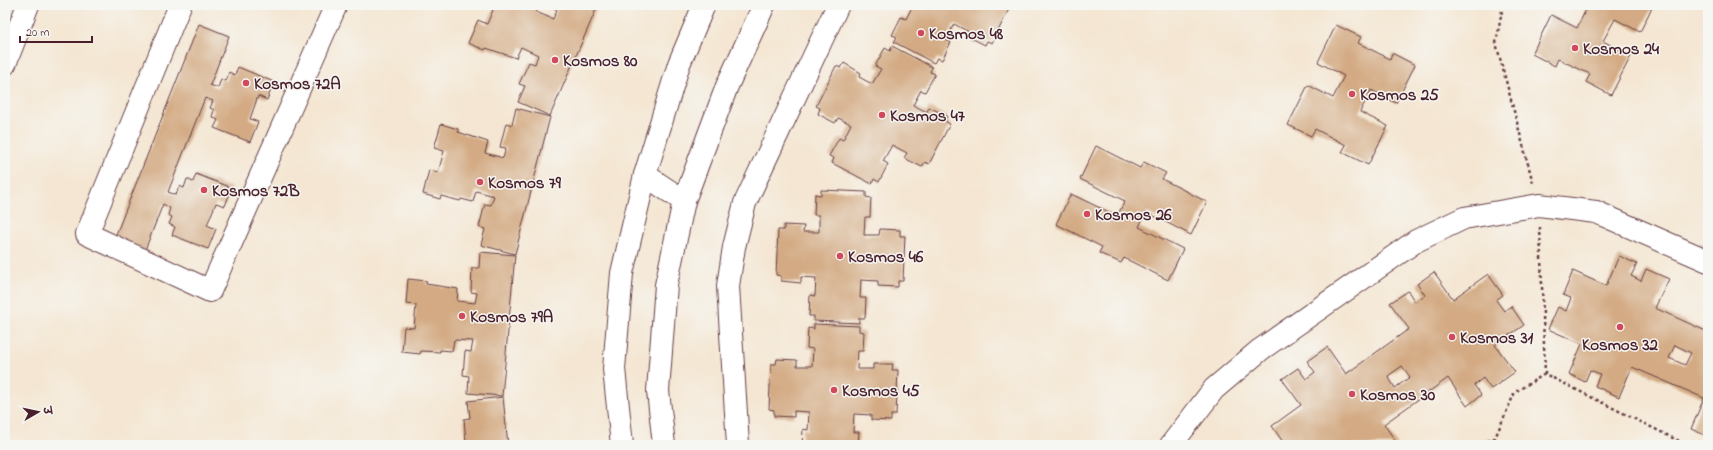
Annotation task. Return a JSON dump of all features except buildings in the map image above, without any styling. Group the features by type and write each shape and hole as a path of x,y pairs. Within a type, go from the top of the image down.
{"street":[{"path":"5,64 28,5"},
{"path":"180,5 87,234 210,291 336,5"},
{"path":"622,445 614,370 622,273 645,175 679,64 704,5"},
{"path":"664,445 658,391 666,284 684,201 728,86 764,5"},
{"path":"738,445 728,286 734,247 745,203 838,5"},
{"path":"645,175 684,201"},
{"path":"1171,445 1214,389 1260,350 1416,241 1464,218 1539,205 1596,212 1708,261"}],"path":[{"path":"1503,5 1496,43 1539,205 1545,374"},
{"path":"1476,445 1495,438 1515,392 1545,374"},
{"path":"1545,374 1687,445"}],"place":[{"name":"Kosmos 48","path":"921,33"},
{"name":"Kosmos 24","path":"1575,48"},
{"name":"Kosmos 80","path":"555,60"},
{"name":"Kosmos 72A","path":"246,83"},
{"name":"Kosmos 25","path":"1352,94"},
{"name":"Kosmos 47","path":"882,115"},
{"name":"Kosmos 79","path":"480,182"},
{"name":"Kosmos 72B","path":"204,190"},
{"name":"Kosmos 26","path":"1087,214"},
{"name":"Kosmos 46","path":"840,256"},
{"name":"Kosmos 79A","path":"462,316"},
{"name":"Kosmos 32","path":"1620,327"},
{"name":"Kosmos 31","path":"1452,337"},
{"name":"Kosmos 45","path":"834,390"},
{"name":"Kosmos 30","path":"1352,394"}]}
